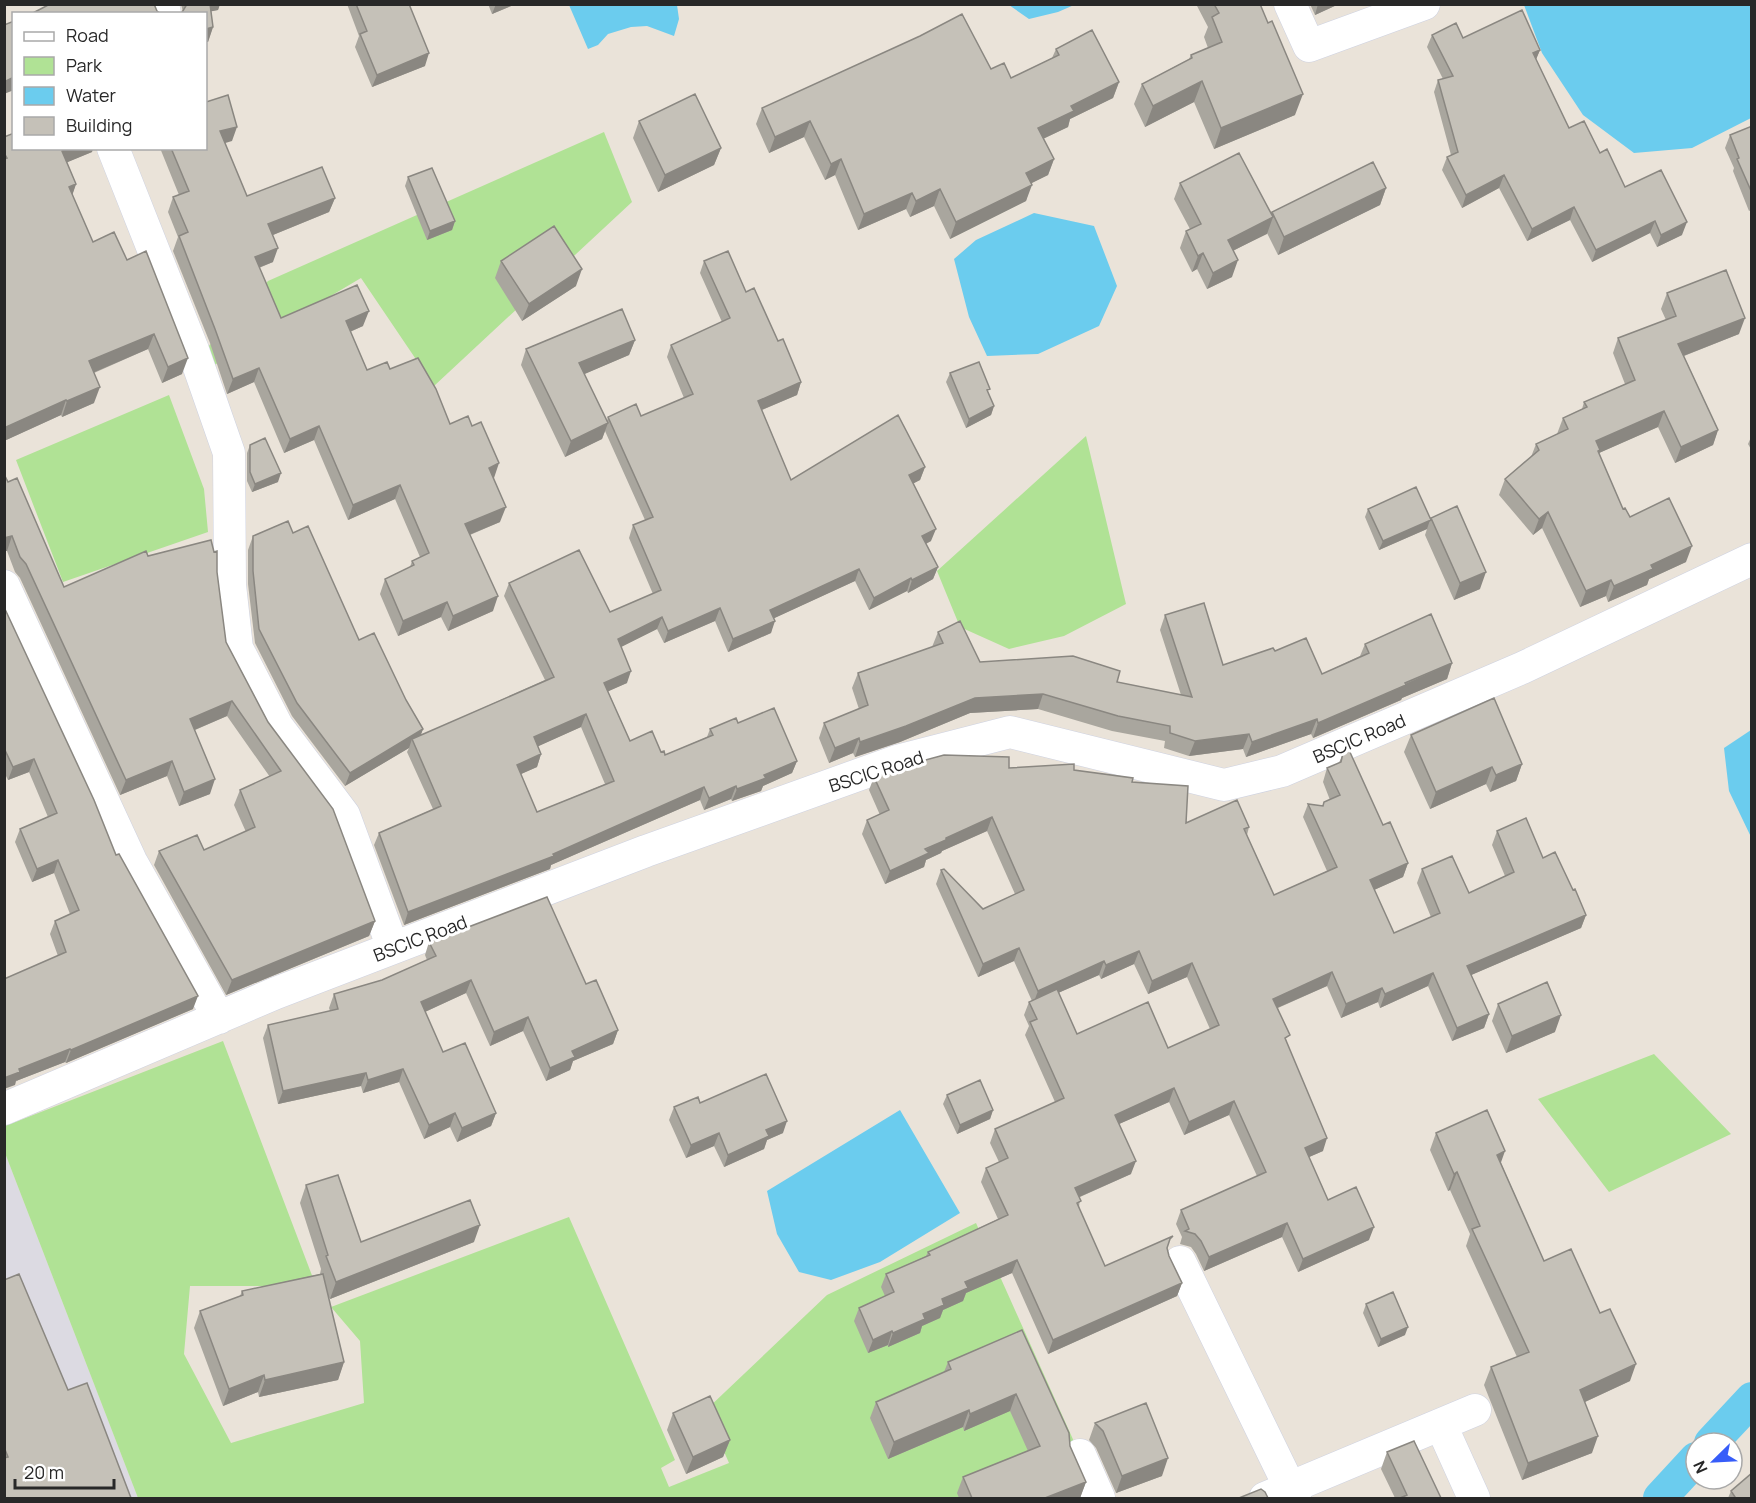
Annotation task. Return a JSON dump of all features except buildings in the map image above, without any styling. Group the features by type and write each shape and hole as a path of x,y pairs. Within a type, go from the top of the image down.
{"street":[{"path":"1290,4 1309,46 1424,4"},
{"path":"113,150 193,350 229,453 230,585 237,648 277,726 344,815 393,948"},
{"name":"BSCIC Road","path":"4,1109 276,993 646,851 897,761 1010,732 1224,785 1282,771 1522,668 1752,559"},
{"path":"4,586 131,861 219,1018"},
{"path":"1180,1262 1283,1495 1474,1410"},
{"path":"1441,1425 1474,1498"},
{"path":"1080,1455 1099,1498"}],"shaded area":[{"path":"5,1153 138,1498 5,1498"}],"green space":[{"path":"604,132 632,202 434,386 361,278 211,367 207,348 268,281"},
{"path":"169,395 204,489 208,532 63,582 16,460"},
{"path":"1086,436 1126,604 1064,636 1009,649 960,627 937,571"},
{"path":"223,1041 316,1286 190,1286 184,1354 231,1443 364,1403 360,1341 331,1307 569,1217 675,1460 661,1468 669,1487 729,1463 706,1410 827,1295 976,1223 1080,1455 988,1498 138,1498 5,1153 5,1126"},
{"path":"1654,1054 1731,1134 1609,1192 1538,1099"}],"water":[{"path":"569,5 677,5 679,19 674,36 647,26 631,27 608,34 598,45 588,49"},
{"path":"1009,5 1074,5 1058,12 1029,19"},
{"path":"1524,5 1751,5 1751,118 1692,148 1634,153 1583,115 1542,53"},
{"path":"1034,213 1094,226 1117,286 1099,326 1038,354 987,356 969,317 954,259 976,240"},
{"path":"1751,730 1751,837 1729,791 1724,748"},
{"path":"900,1110 960,1213 880,1262 831,1280 799,1272 777,1234 767,1191"}],"waterway":[{"path":"1722,1431 1752,1399"},
{"path":"1660,1498 1684,1472"}]}
